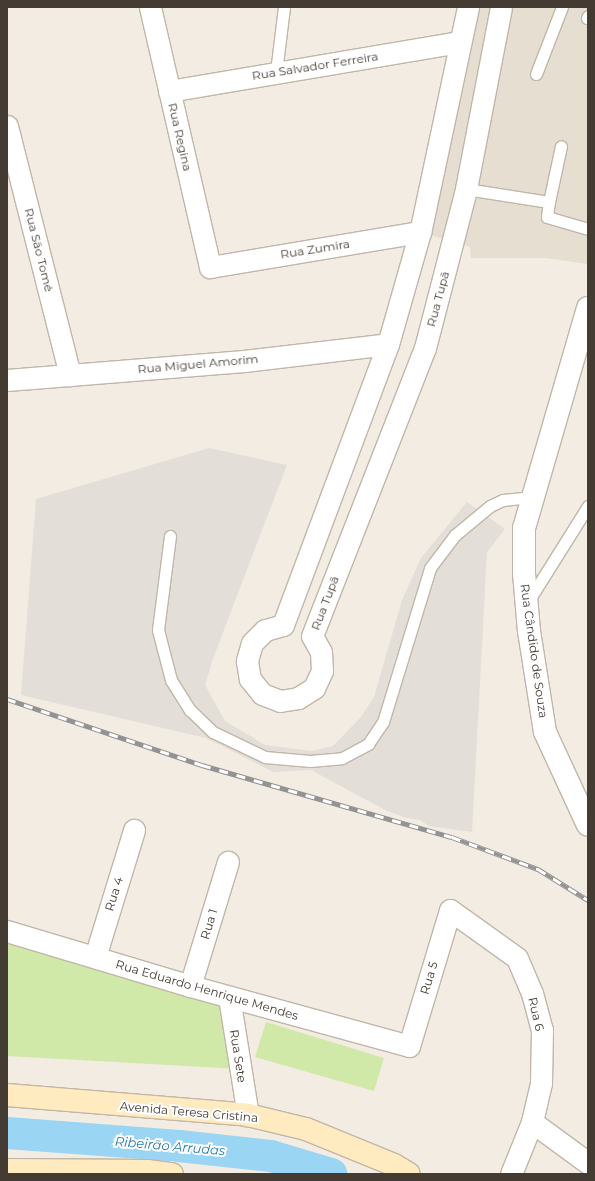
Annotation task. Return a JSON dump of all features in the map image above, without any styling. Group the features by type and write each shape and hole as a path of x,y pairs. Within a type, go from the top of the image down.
{"main road":[{"name":"Avenida Teresa Cristina","path":"7,1095 248,1115 306,1129 397,1171"},
{"path":"7,1170 148,1172 172,1174"}],"street":[{"name":"Rua Regina","path":"150,7 210,267"},
{"name":"Rua Tupã","path":"468,7 420,232 388,344 283,625 265,630 252,643 246,661 250,679 262,694 280,701 298,698 314,688 322,671 322,652 312,636 425,348 466,189 501,7"},
{"name":"Rua Salvador Ferreira","path":"169,91 460,42"},
{"name":"Rua São Tomé","path":"7,126 15,191 70,375"},
{"name":"Rua Zumira","path":"210,267 420,232"},
{"name":"Rua Cândido de Souza","path":"588,308 524,528 526,604 545,732 588,824"},
{"name":"Rua Miguel Amorim","path":"7,380 244,361 388,344"},
{"name":"Rua 4","path":"95,957 134,830"},
{"name":"Rua 1","path":"190,986 228,862"},
{"name":"Rua 5","path":"409,1046 450,910"},
{"name":"Rua 6","path":"450,910 517,958 532,993 542,1030 541,1084 532,1122 511,1174"},
{"name":"Rua Eduardo Henrique Mendes","path":"7,931 190,986 409,1046"},
{"name":"Rua Sete","path":"229,997 248,1115"},
{"path":"532,1122 588,1163"}],"lane":[{"path":"276,72 284,7"},
{"path":"536,74 562,7"},
{"path":"561,146 547,217 588,228"},
{"path":"466,189 549,202"},
{"path":"170,536 158,630 171,680 190,710 213,732 265,757 310,761 342,758 368,744 383,722 430,568 438,556 455,535 490,506 503,500 533,497"},
{"path":"526,604 588,506"}],"shaded area":[{"path":"465,7 588,7 588,264 545,258 471,258 470,247 424,233"},
{"path":"209,448 287,465 214,656 205,685 225,721 265,745 312,751 333,746 361,717 374,697 402,600 421,558 467,502 505,529 487,552 472,832 429,826 420,820 406,818 385,810 311,770 273,772 206,738 21,695 36,499"}],"green space":[{"path":"7,931 229,997 240,1069 7,1056"},
{"path":"266,1022 384,1058 374,1091 255,1057"}],"waterway":[{"name":"Ribeirão Arrudas","path":"7,1133 179,1146 271,1156 331,1174"}],"railway":[{"path":"7,699 202,765 452,837 538,869 588,900"}]}
